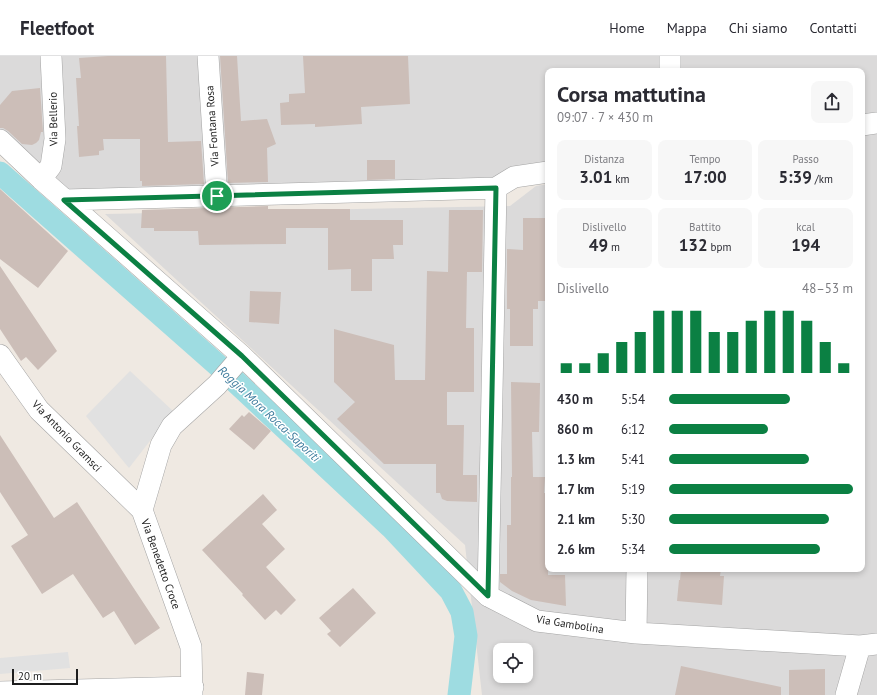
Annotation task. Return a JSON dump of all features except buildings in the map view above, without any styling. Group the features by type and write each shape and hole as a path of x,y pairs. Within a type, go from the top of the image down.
{"street":[{"name":"Via Bellerio","path":"41,179 51,166 55,139 51,56"},
{"name":"Via Fontana Rosa","path":"208,56 217,196"},
{"path":"670,56 670,68"},
{"path":"865,125 877,123"},
{"name":"Via Gambolina","path":"0,140 64,200 230,371 488,596 537,621 636,633 868,645"},
{"path":"64,200 496,188 514,177 545,172"},
{"path":"488,596 496,188"},
{"name":"Via Antonio Gramsci","path":"0,355 39,410 142,510"},
{"name":"Via Benedetto Croce","path":"193,691 191,647 142,510 161,446 172,426 230,371"},
{"path":"636,633 637,572"},
{"path":"846,695 868,645"},
{"path":"0,692 193,691"}],"shaded area":[{"path":"0,56 877,56 877,123 865,125 865,68 545,68 545,172 514,177 65,200 0,140"},
{"path":"877,132 877,695 482,695 465,545 105,214 510,206 536,186 545,184 545,572 865,572 865,134"},
{"path":"130,371 173,411 129,468 86,416"},
{"path":"68,652 70,668 0,674 0,658"}],"waterway":[{"name":"Roggia Mora Rocca-Saporiti","path":"0,173 222,369 391,527 451,591 462,612 466,636 459,695"}],"route":[{"path":"496,188 488,596 242,356 64,200 217,196 496,188"}]}
